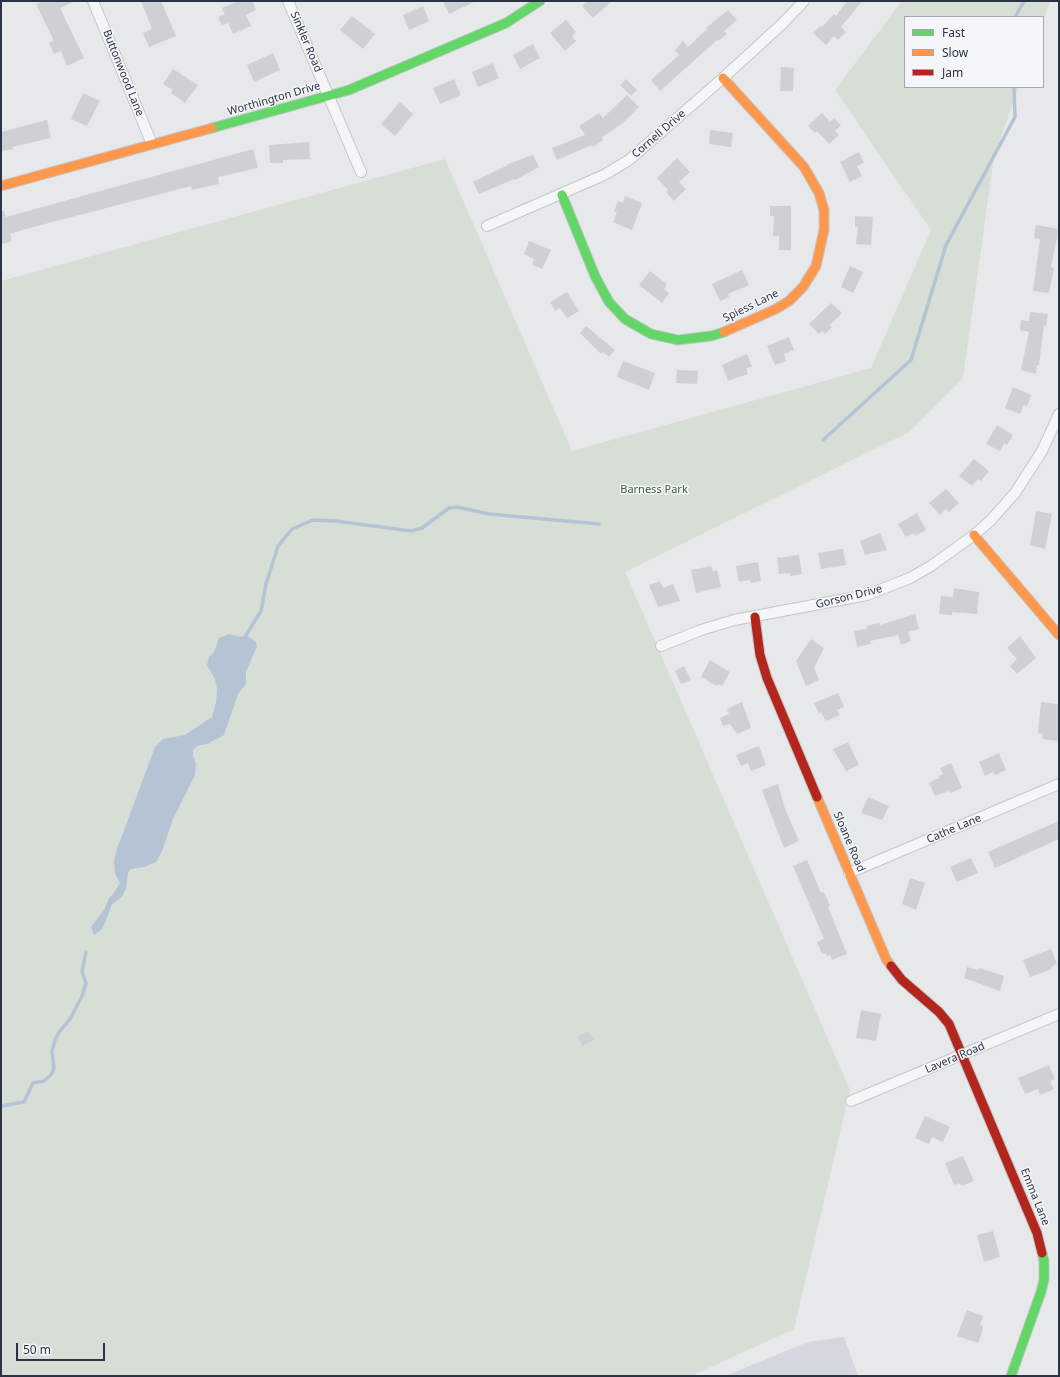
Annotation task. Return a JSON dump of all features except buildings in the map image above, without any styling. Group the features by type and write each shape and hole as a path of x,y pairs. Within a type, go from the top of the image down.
{"street":[{"name":"Buttonwood Lane","path":"93,1 152,144"},
{"name":"Sinkler Road","path":"288,1 361,172"},
{"name":"Worthington Drive","path":"1,186 348,90 506,23 540,1"},
{"name":"Cornell Drive","path":"487,226 562,195 604,175 629,160 723,78 782,24 804,1"},
{"name":"Spiess Lane","path":"562,195 595,276 609,302 625,318 651,334 678,340 711,336 762,315 789,301 803,287 816,266 824,230 824,210 819,193 804,167 723,78"},
{"name":"Gorson Drive","path":"661,646 701,630 755,617 846,600 886,588 931,566 974,535 1003,507 1033,467 1059,414"},
{"path":"974,535 1059,635"},
{"name":"Sloane Road","path":"755,617 760,655 766,678 886,959 902,980 939,1012 949,1024 962,1055"},
{"name":"Cathe Lane","path":"849,873 1059,784"},
{"name":"Lavera Road","path":"851,1101 1059,1014"},
{"name":"Emma Lane","path":"962,1055 1042,1249 1044,1280 1011,1376"}],"shaded area":[{"path":"844,1337 858,1376 725,1376 808,1342"}],"green space":[{"name":"Barness Park","path":"902,1 1050,1 1044,18 1044,16 904,16 904,88 1019,88 994,156 963,378 909,432 625,572 850,1090 794,1329 691,1376 1,1376 1,281 445,159 572,451 871,368 931,230 835,90"}],"water":[{"path":"229,634 241,637 246,635 256,642 257,646 246,672 246,684 238,694 224,735 207,744 197,746 193,750 193,756 196,763 195,775 173,819 162,851 156,862 144,867 131,869 128,872 126,889 122,897 112,904 101,930 94,935 91,927 104,910 109,898 120,883 115,874 114,860 155,747 163,739 185,735 212,717 216,703 217,689 215,679 207,665 209,657 214,652 219,638"}],"waterway":[{"path":"1016,16 1024,1"},
{"path":"823,440 911,360 946,245 1015,117 1014,88"},
{"path":"246,635 261,611 266,584 278,546 292,529 313,520 336,521 411,531 422,528 449,508 457,507 489,514 599,524"},
{"path":"1,1106 24,1102 33,1083 44,1081 51,1075 54,1068 52,1051 55,1040 59,1032 70,1019 82,996 86,983 82,971 86,952"}],"traffic: fast":[{"path":"212,128 349,90 506,23 540,1"},
{"path":"562,195 595,276 609,302 625,319 651,334 678,340 711,336 724,332"},
{"path":"1011,1376 1041,1292 1044,1280 1044,1261 1042,1253"}],"traffic: slow":[{"path":"723,78 804,167 819,193 824,210 824,230 816,266 803,287 789,301 776,309 724,332"},
{"path":"1,186 212,128"},
{"path":"974,535 1059,635"},
{"path":"817,797 886,959 891,966"}],"traffic: jam":[{"path":"755,617 760,655 767,678 817,797"},
{"path":"891,966 902,980 939,1012 949,1024 1037,1233 1042,1253"}]}
